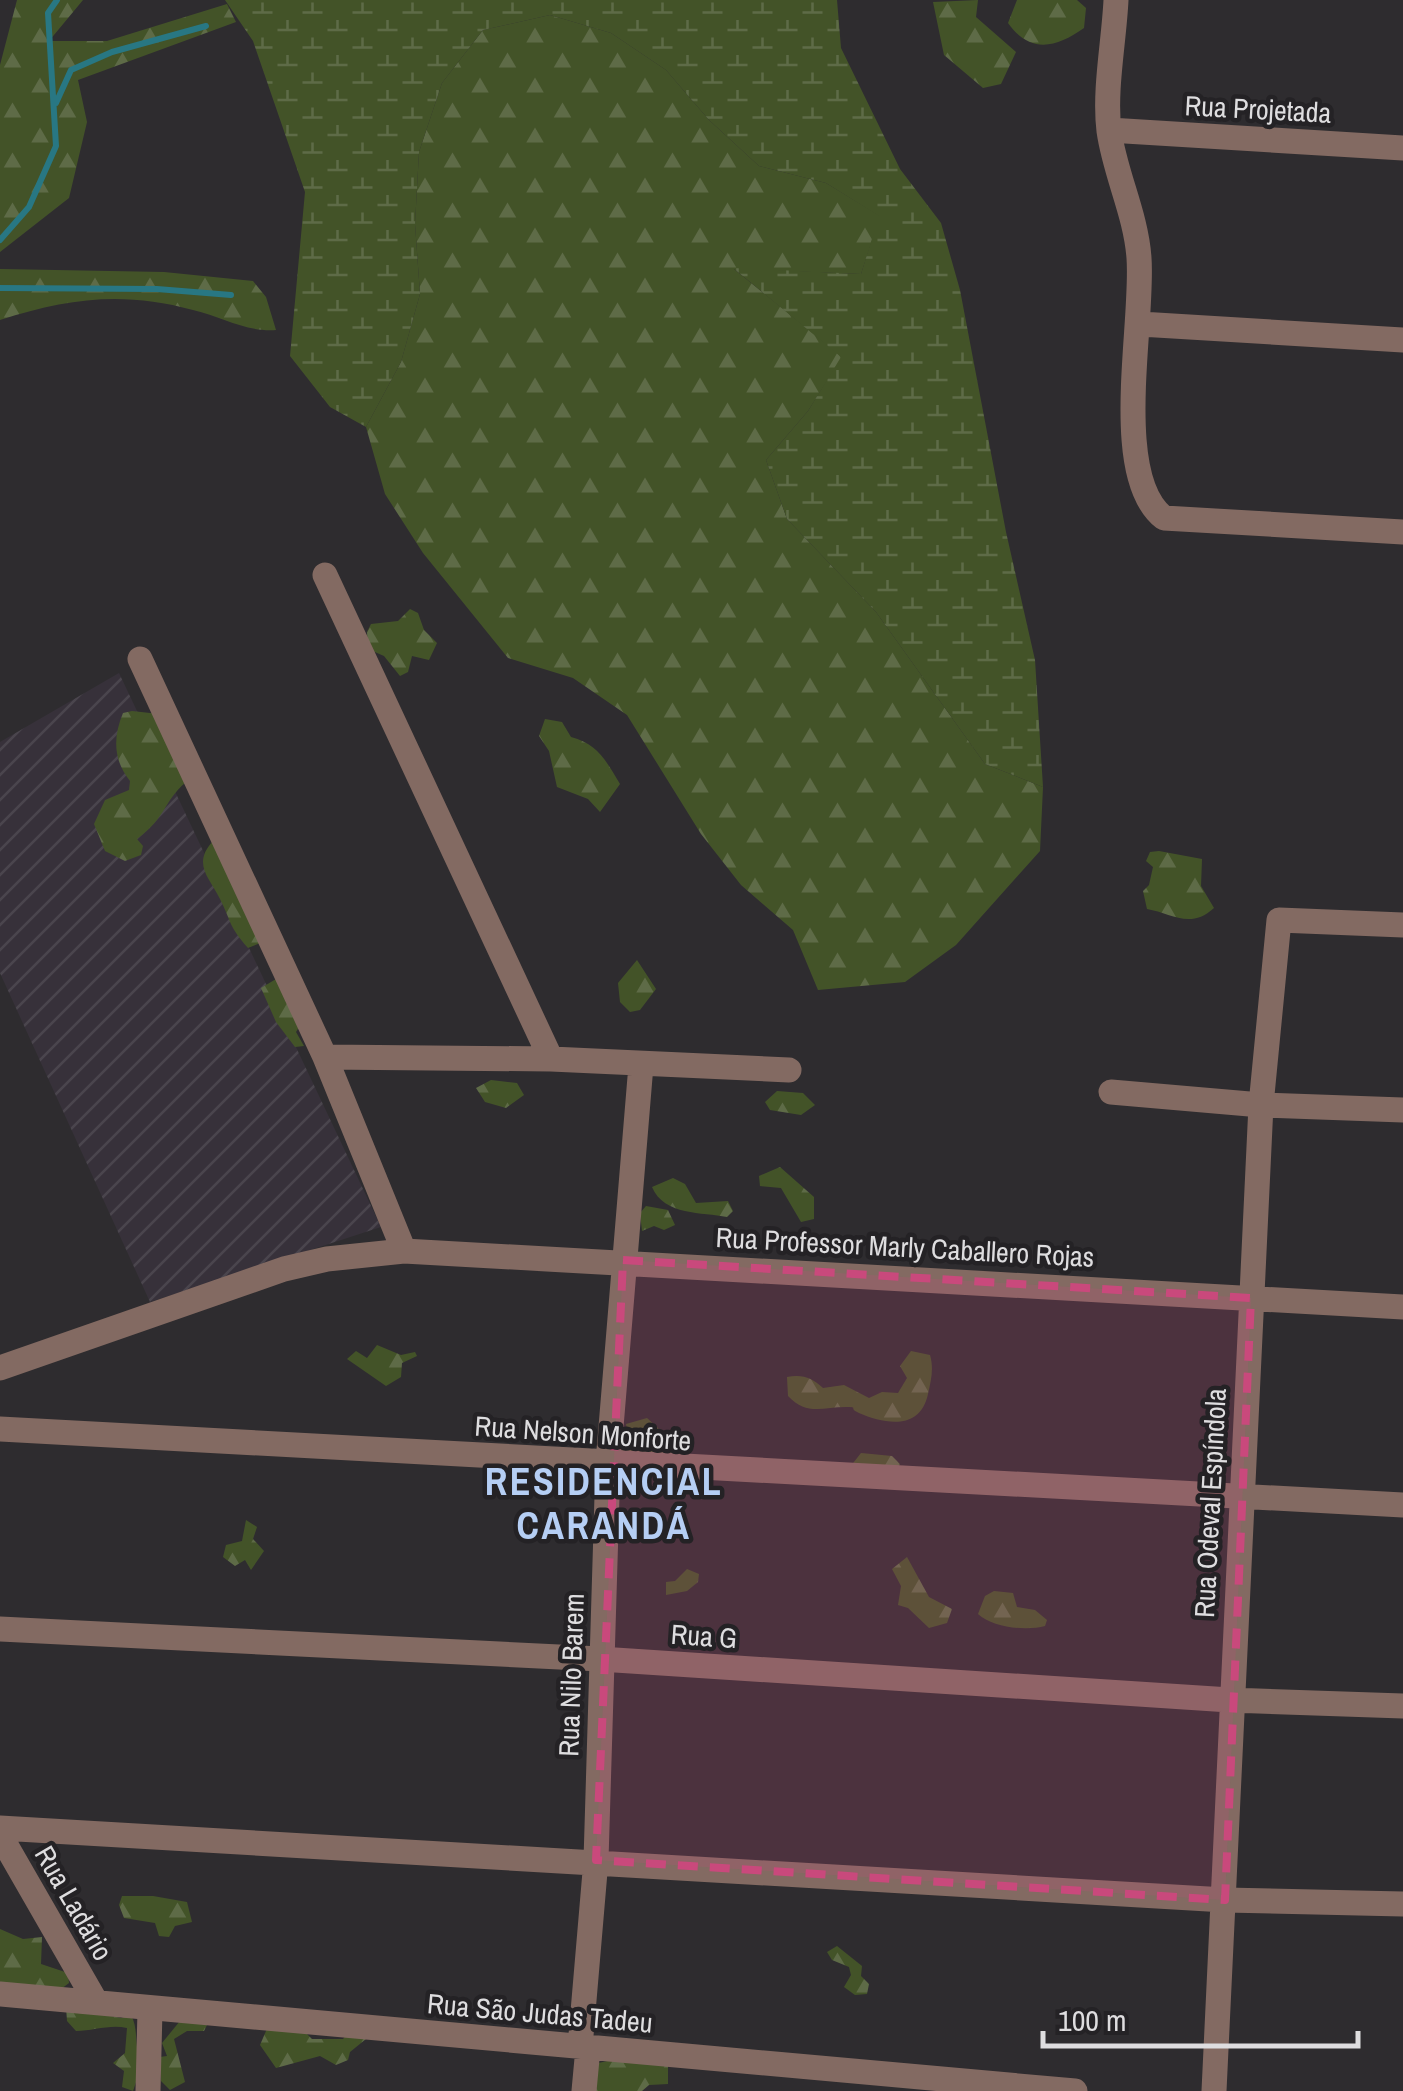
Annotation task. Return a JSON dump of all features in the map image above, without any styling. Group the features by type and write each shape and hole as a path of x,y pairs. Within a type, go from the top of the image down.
{"street":[{"path":"1116,0 1109,130 1132,212 1139,258 1140,324 1130,425 1149,506 1164,518 1403,532"},
{"name":"Rua Projetada","path":"1109,130 1403,148"},
{"path":"1140,324 1403,340"},
{"path":"325,575 551,1059"},
{"path":"140,659 325,1056 404,1252"},
{"name":"Rua Odeval Espíndola","path":"1214,2091 1251,1298 1262,1105 1279,920 1403,925"},
{"path":"325,1056 551,1059 788,1070"},
{"name":"Rua Nilo Barem","path":"584,2091 596,1860 608,1464 641,1065"},
{"path":"1111,1092 1262,1105 1403,1110"},
{"name":"Rua Professor Marly Caballero Rojas","path":"0,1368 284,1269 327,1259 404,1252 623,1260 1403,1307"},
{"name":"Rua Nelson Monforte","path":"0,1429 1403,1505"},
{"name":"Rua G","path":"0,1629 600,1660 1230,1700 1403,1706"},
{"path":"0,1828 596,1860 1225,1900 1403,1904"},
{"name":"Rua Ladário","path":"0,1836 96,2002"},
{"name":"Rua São Judas Tadeu","path":"0,1994 1074,2091"},
{"path":"148,2091 150,2010"}],"highlighted area":[{"path":"623,1260 1251,1298 1225,1900 596,1860"}],"shaded area":[{"path":"119,673 381,1227 150,1302 0,973 0,742"}],"green space":[{"path":"17,0 83,0 49,41 107,41 227,4 236,22 78,80 87,122 69,198 0,252 0,65"},
{"path":"225,0 837,0 841,48 900,169 941,223 960,290 1035,660 1043,787 985,764 876,612 787,519 766,460 808,411 841,357 733,268 861,274 879,216 826,183 759,166 709,120 666,70 611,33 550,15 483,30 442,83 419,152 415,224 420,294 401,362 366,427 330,407 290,356 305,192 253,41"},
{"path":"978,0 976,17 1016,52 1001,84 983,88 944,55 933,2"},
{"path":"1017,0 1077,0 1086,8 1084,28 1044,45 1025,40 1008,23"},
{"path":"550,15 611,33 666,70 709,120 759,166 826,183 880,216 861,274 734,269 842,357 808,411 766,460 787,519 876,612 985,764 1043,787 1040,851 956,945 905,982 818,990 793,930 741,885 701,834 627,715 573,678 508,658 423,553 385,494 366,427 401,362 420,294 415,224 419,152 442,83 483,30"},
{"path":"0,269 164,272 253,281 266,297 276,330 244,326 168,304 120,299 49,306 0,320"},
{"path":"410,609 418,613 424,630 437,643 429,660 412,656 408,672 400,676 384,656 368,649 367,632 371,624 398,621"},
{"path":"123,713 159,714 186,782 154,824 137,839 143,846 141,855 125,861 105,851 94,824 105,800 129,790 130,781 120,765 116,740"},
{"path":"545,719 562,722 571,737 595,749 620,784 600,812 588,799 557,787 549,751 539,736"},
{"path":"213,841 263,942 248,948 207,877 204,857"},
{"path":"1150,852 1202,859 1201,886 1214,908 1189,919 1147,909 1143,891 1149,885 1153,867 1146,861"},
{"path":"637,960 656,989 640,1010 630,1012 620,1002 618,983"},
{"path":"276,979 301,1024 296,1032 304,1046 295,1047 276,1022 261,988"},
{"path":"491,1080 517,1083 524,1095 506,1108 485,1102 476,1088"},
{"path":"777,1091 803,1093 815,1105 801,1115 770,1110 765,1102"},
{"path":"780,1167 814,1197 814,1219 801,1222 781,1188 760,1186 759,1176"},
{"path":"673,1178 685,1184 696,1203 728,1201 733,1211 727,1217 685,1211 665,1203 652,1187"},
{"path":"646,1206 668,1210 675,1225 642,1231 640,1213"},
{"path":"377,1345 401,1355 415,1352 417,1356 402,1363 401,1377 386,1386 347,1359 356,1351 367,1358"},
{"path":"911,1351 930,1355 932,1370 924,1406 910,1419 880,1420 852,1407 808,1408 788,1396 787,1377 798,1376 823,1388 844,1385 869,1398 882,1392 898,1393 907,1378 900,1366"},
{"path":"647,1418 670,1439 676,1452 634,1458 612,1445 629,1442 626,1424"},
{"path":"861,1453 892,1456 900,1464 898,1468 850,1467"},
{"path":"246,1520 257,1527 253,1539 264,1551 251,1570 245,1560 235,1566 223,1557 226,1545 242,1541"},
{"path":"907,1557 929,1597 952,1609 947,1623 929,1628 908,1608 898,1605 901,1586 892,1569"},
{"path":"687,1569 699,1574 698,1582 687,1591 666,1595 666,1582 675,1581"},
{"path":"994,1591 1013,1593 1017,1607 1035,1610 1047,1620 1045,1626 1010,1627 984,1619 978,1614 985,1596"},
{"path":"122,1896 187,1902 192,1922 175,1926 169,1937 159,1936 155,1923 124,1918 119,1905"},
{"path":"0,1929 23,1939 42,1937 41,1964 68,1973 69,1983 61,1989 0,1985"},
{"path":"837,1946 862,1966 861,1976 869,1984 867,1994 855,1995 844,1987 851,1975 849,1967 832,1960 827,1952"},
{"path":"66,2007 121,2018 131,2015 143,2062 133,2091 122,2087 124,2071 113,2063 125,2053 127,2028 76,2031 67,2021"},
{"path":"180,2021 207,2025 204,2031 187,2031 174,2039 185,2082 170,2090 161,2081 160,2057 167,2056 162,2043"},
{"path":"269,2024 306,2033 312,2039 343,2039 349,2032 366,2039 350,2052 348,2060 336,2065 320,2056 276,2068 260,2045"},
{"path":"612,2060 668,2065 668,2084 649,2085 642,2091 582,2091 594,2064"}],"waterway":[{"path":"0,240 29,207 56,146 48,13 57,0"},
{"path":"56,103 71,70 112,52 206,26"},
{"path":"0,288 157,289 231,295"}],"district":[{"name":"RESIDENCIAL CARANDÁ","path":"604,1503"}]}
